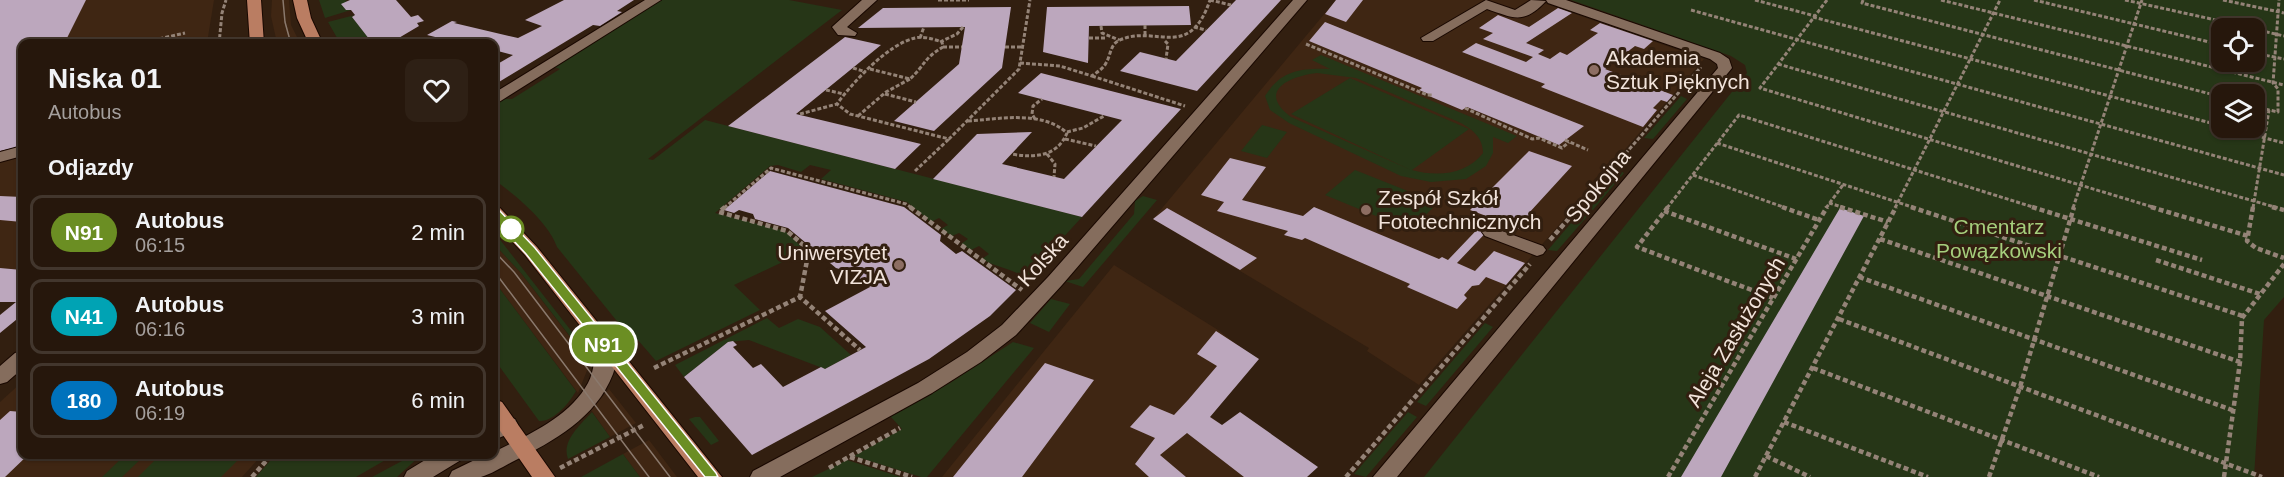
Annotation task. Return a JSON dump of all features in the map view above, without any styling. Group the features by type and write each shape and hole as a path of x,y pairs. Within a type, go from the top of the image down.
{"main road":[{"path":"255,0 254,25 256,39"},
{"path":"300,0 304,18 314,39"},
{"path":"498,216 531,251 711,477"},
{"path":"500,429 522,447 544,477"}],"street":[{"path":"498,97 654,0"},
{"path":"850,33 843,32 839,27 870,0"},
{"name":"Kolska","path":"761,477 925,388 974,357 1009,330 1055,281 1300,0"},
{"path":"1428,38 1486,4 1516,15 1546,1"},
{"name":"Spokojna","path":"1384,477 1725,68 1724,62 1715,56 1546,1"},
{"path":"0,157 18,152"},
{"path":"1491,232 1539,251"},
{"path":"498,459 556,428 583,404 599,384 605,368 607,348"},
{"path":"0,376 18,361"},
{"path":"415,477 445,459"},
{"path":"460,477 497,459"}],"path":[{"path":"219,39 222,13 226,0"},
{"path":"938,0 969,0"},
{"path":"915,171 1013,76 1020,63 1030,0"},
{"path":"1089,38 1119,40 1145,37 1165,40 1179,37 1194,27 1206,13 1210,0 1231,5"},
{"path":"1755,0 2211,123"},
{"path":"1827,0 1760,88 2248,236"},
{"path":"1863,0 1862,3 2211,94"},
{"path":"1941,0 2284,85"},
{"path":"1755,477 1839,319 2000,0"},
{"path":"2034,0 2211,42"},
{"path":"2125,0 2211,19"},
{"path":"2223,0 2284,13"},
{"path":"2278,112 2278,89 2273,83 2279,0"},
{"path":"1989,477 2020,387 2080,185 2142,2"},
{"path":"1691,10 2284,175"},
{"path":"1145,25 1145,37"},
{"path":"1101,26 1102,33 1110,38"},
{"path":"920,38 924,27"},
{"path":"800,114 837,104 869,70 901,43 920,38 940,42 957,34 963,27"},
{"path":"1194,27 1206,30"},
{"path":"2265,32 2284,36"},
{"path":"158,39 185,33"},
{"path":"1092,76 1104,66 1111,48 1119,40"},
{"path":"1165,40 1168,44 1166,58"},
{"path":"940,42 944,47"},
{"path":"1306,44 1417,91 1433,95"},
{"path":"858,116 884,93 910,79 921,69 927,56 944,47 962,47"},
{"path":"1005,47 1023,47"},
{"path":"2265,55 2284,59"},
{"path":"1346,477 1539,251 1708,59"},
{"path":"1020,63 1046,64 1144,91 1159,99 1188,106"},
{"path":"1779,64 2284,210"},
{"path":"853,68 910,79"},
{"path":"826,90 844,94"},
{"path":"884,93 916,102"},
{"path":"1035,119 1032,114 1033,106 1042,99"},
{"path":"837,104 845,111 858,116 948,139"},
{"path":"1465,108 1532,138 1539,138 1562,148 1567,141 1588,150"},
{"path":"2265,109 2284,113"},
{"path":"2265,132 2269,110"},
{"path":"1773,298 1637,247 1739,115 2202,260"},
{"path":"1066,132 1083,128 1104,116"},
{"path":"967,121 1035,119 1058,123 1066,132 1065,139 1055,150 1047,154 1025,157 1011,154"},
{"path":"2284,143 2264,138 2247,241 2256,248 2284,258"},
{"path":"1065,139 1096,146"},
{"path":"1717,143 2243,316"},
{"path":"1047,154 1057,168 1054,177"},
{"path":"800,297 809,250 787,231 719,212 771,168 906,204 1022,290"},
{"path":"1692,175 1820,220"},
{"name":"Aleja Zasłużonych","path":"1668,477 1829,203 1843,185"},
{"path":"1829,203 1888,222"},
{"path":"1664,211 1796,259"},
{"path":"1880,239 2241,362"},
{"path":"2156,260 2260,294"},
{"path":"2224,477 2241,362 2243,316 2284,264"},
{"path":"1859,277 2235,411"},
{"path":"800,297 860,350"},
{"path":"654,368 800,297"},
{"path":"1839,319 2262,477"},
{"path":"1813,368 2099,477"},
{"path":"1784,422 1928,477"},
{"path":"567,465 639,427"},
{"path":"829,468 900,428"},
{"path":"1766,456 1810,477"},
{"path":"849,457 912,477"},
{"path":"252,477 268,459"}],"shaded area":[{"path":"0,0 214,0 208,39 18,39 18,270 0,268"},
{"path":"272,0 289,0 291,25 298,39 276,39 271,16"},
{"name":"Zespół Szkół Fototechnicznych","path":"1336,0 1535,0 1704,59 1419,385 1367,351 1369,348 1153,219"},
{"path":"498,248 521,273 590,363 578,393 498,286"},
{"path":"1114,265 1218,330 1236,344 1188,400 1292,477 942,477"},
{"path":"18,386 18,459 258,459 242,477 0,477 0,402"},
{"path":"609,389 636,423 610,437 591,410"},
{"path":"649,440 677,477 640,477 623,454"}],"green space":[{"path":"319,0 345,0 347,1 342,5 346,10 351,10 325,18"},
{"path":"661,0 789,0 842,10 648,159 653,160 705,120 1082,217 1026,278 982,259 989,254 979,246 971,250 961,244 968,239 959,233 952,236 941,229 948,225 939,218 931,222 907,202 821,179 831,170 810,165 801,172 778,165 770,166 715,213 785,231 806,251 734,285 760,310 656,361 631,332 616,320 557,247 547,228 521,201 498,183 498,100 512,99 560,69 554,67"},
{"name":"Cmentarz Powązkowski","path":"1571,0 2284,0 2284,297 2264,320 2254,477 1424,477 1747,73 1745,65 1731,56"},
{"path":"355,15 352,17 370,39 338,39 328,22"},
{"path":"1321,55 1517,136 1508,143 1493,137 1493,153 1486,166 1466,179 1431,182 1401,176 1289,123 1270,110 1265,96 1271,87 1285,76 1301,70 1330,69 1312,60","holes":["1317,73 1356,78 1461,123 1470,129 1476,135 1483,148 1483,153 1460,170 1441,173 1412,170 1469,129 1350,78 1291,114 1411,170 1291,117 1276,100 1281,86 1297,77"]},
{"path":"1681,96 1687,99 1653,139 1644,138"},
{"path":"1262,125 1287,132 1267,158 1241,151"},
{"path":"1617,169 1624,173 1593,210 1585,207"},
{"path":"1355,170 1438,203 1410,230 1325,195"},
{"path":"1143,196 1157,200 1083,287 1065,281 1079,279 1134,214 1135,201"},
{"path":"1583,209 1591,212 1557,251 1548,250"},
{"path":"498,237 583,346 579,348 521,273 498,248"},
{"path":"498,286 576,391 566,406 556,415 539,421 498,365"},
{"path":"1051,299 1070,304 1049,332 1030,323"},
{"path":"767,318 779,328 798,319 820,327 851,355 825,369 749,340 728,342 684,377 675,365"},
{"path":"1485,323 1493,327 1426,406 1417,402"},
{"path":"1013,342 1034,348 927,477 854,456 902,429 890,416 950,383"},
{"path":"592,412 610,437 568,459 567,446 570,439"},
{"path":"1408,412 1417,417 1366,477 1354,474"},
{"path":"700,417 719,441 711,445 689,419"},
{"path":"623,454 640,477 581,477"},
{"path":"121,459 141,459 122,477 102,477"},
{"path":"156,459 239,459 221,477 138,477"},
{"path":"272,459 387,459 356,477 256,477"},
{"path":"406,459 417,459 397,477 372,477"},
{"path":"847,460 901,477 812,477"}],"building":[{"path":"0,0 86,0 66,39 18,39 18,147 0,151"},
{"path":"350,0 396,0 411,17 418,15 424,21 417,23 419,26 397,39 369,39 352,17 355,15 351,10 346,10 341,4"},
{"path":"564,0 634,0 617,11 622,12 600,26 593,25 498,83 498,64 513,55 498,51 498,39 443,39 427,35 452,21 518,38 542,26 525,20"},
{"path":"1236,0 1281,0 1197,91 1120,71 1140,52 1176,61"},
{"path":"1336,0 1363,0 1346,22 1325,14"},
{"path":"1189,6 1191,25 1089,26 1088,63 1043,52 1047,7"},
{"path":"1011,7 1002,68 934,131 894,121 959,64 965,27 858,28 883,8"},
{"path":"1558,8 1572,13 1526,43 1544,50 1538,54 1550,59 1560,52 1567,55 1598,33 1590,30 1600,23 1653,41 1644,49 1635,46 1605,69 1673,95 1667,102 1661,100 1653,108 1657,110 1643,127 1541,87 1545,84 1462,52 1476,43 1526,62 1533,57 1483,39 1493,33 1479,28 1498,15 1529,27"},
{"path":"1325,22 1584,126 1559,145 1467,107 1462,110 1429,96 1431,95 1419,90 1422,88 1309,41"},
{"path":"845,37 881,45 796,114 921,144 895,169 728,126"},
{"path":"1041,73 1181,109 1082,217 933,179 977,134 1032,132 1002,164 1064,179 1122,120 1018,93"},
{"path":"1529,151 1572,166 1528,214 1537,217 1524,231 1497,221 1457,263 1475,271 1494,251 1525,263 1506,285 1486,277 1479,285 1472,286 1464,295 1467,298 1457,309 1407,287 1410,284 1305,238 1302,240 1284,235 1288,231 1217,211 1224,202 1201,195 1230,158 1266,167 1242,200 1303,216 1314,207 1439,259 1442,257 1448,260 1489,217 1470,210"},
{"path":"770,171 904,207 941,235 940,241 956,254 962,251 1016,290 990,316 929,359 752,455 684,377 728,342 733,341 737,345 733,347 753,368 761,364 783,387 821,367 825,369 866,347 825,311 870,287 853,273 836,268 788,228 755,219 753,214 739,210 734,213 724,210"},
{"path":"0,196 18,197 18,222 0,220"},
{"path":"1167,208 1257,258 1240,270 1153,219"},
{"path":"1840,208 1864,216 1721,477 1681,477"},
{"path":"0,268 18,270 18,318 0,333 0,315 16,302 0,302"},
{"path":"1216,331 1259,359 1210,417 1222,425 1240,412 1318,467 1307,477 1244,477 1187,433 1160,455 1186,477 1149,477 1135,464 1155,438 1130,427 1150,405 1174,415 1188,400 1217,366 1197,354"},
{"path":"1045,363 1094,380 1022,477 953,477"},
{"path":"10,411 18,412 18,459 24,459 5,477 0,477 0,420"}],"tram line":[{"path":"283,0 290,39"},
{"path":"498,255 514,272 670,477"},
{"path":"498,276 649,477"}],"bus line":[{"name":"N91","path":"498,216 531,251 711,477"}],"place":[{"name":"Akademia Sztuk Pięknych","path":"1594,70"},
{"name":"Zespół Szkół Fototechnicznych","path":"1366,210"},
{"name":"Uniwersytet VIZJA","path":"899,265"}]}
